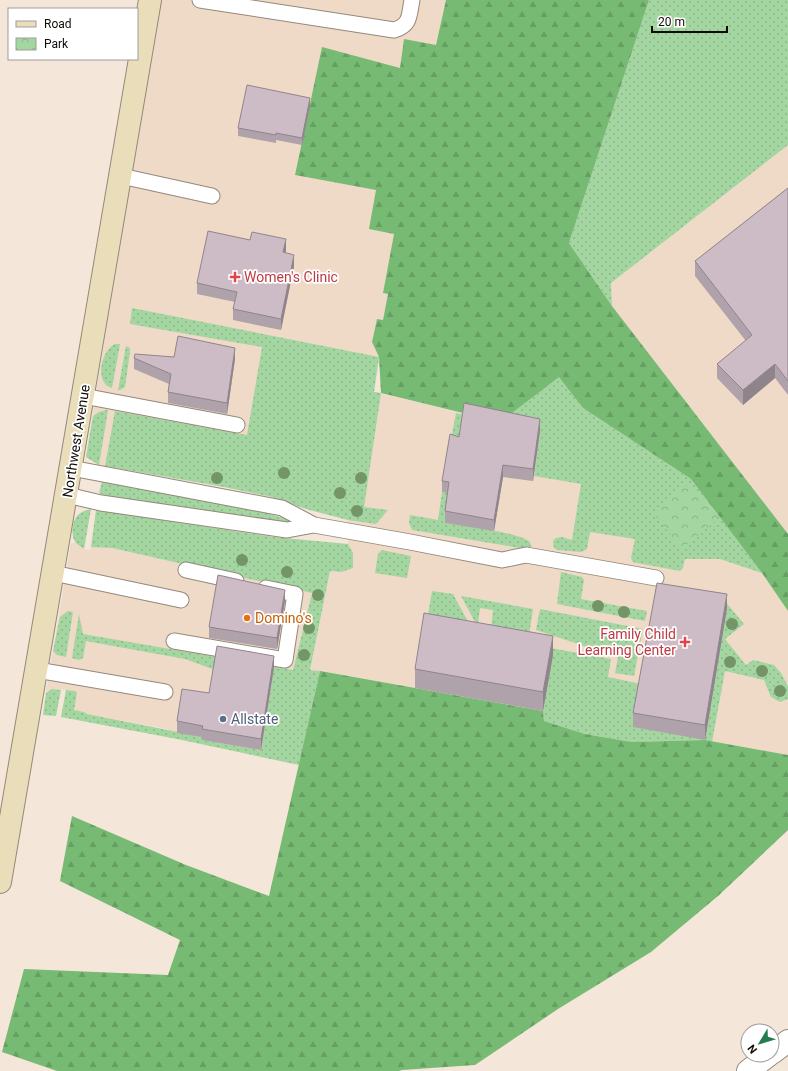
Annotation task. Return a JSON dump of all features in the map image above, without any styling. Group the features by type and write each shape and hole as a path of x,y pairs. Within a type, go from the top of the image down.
{"street":[{"name":"Northwest Avenue","path":"0,882 5,818 36,670 67,495 150,0"},
{"path":"748,1071 758,1063"}],"lane":[{"path":"200,0 394,30 403,28 408,22 412,0"},
{"path":"121,176 212,196"},
{"path":"83,396 237,425"},
{"path":"71,468 282,508 314,525 502,560 526,555 656,578"},
{"path":"67,495 101,503 287,530 314,525"},
{"path":"174,640 285,660 295,594 186,570"},
{"path":"53,573 181,600"},
{"path":"36,670 165,692"}],"shaded area":[{"path":"158,0 446,0 436,45 400,68 296,175 376,190 394,234 383,293 388,294 383,320 377,319 372,342 379,357 374,392 500,422 559,376 583,408 691,479 762,573 788,611 788,755 705,740 632,742 543,711 310,670 330,571 341,572 351,548 348,544 348,520 306,509 272,497 99,465 86,457"},
{"path":"788,145 788,534 612,306 611,283"},
{"path":"71,543 76,543 84,549 90,550 91,547 111,548 312,592 293,670 272,680 261,750 202,740 163,728 87,714 73,710 77,693 69,690 53,689 46,692"}],"green space":[{"path":"446,0 649,0 569,243 612,306 788,534 788,611 762,573 691,479 583,408 559,377 500,422 381,393 379,357 372,342 377,319 383,320 388,294 383,293 394,234 369,229 376,190 295,175 322,47 400,68 404,39 436,45"},
{"path":"649,0 788,0 788,145 611,283 612,306 569,243"},
{"path":"132,308 379,357 374,392 381,393 364,507 388,510 376,524 348,520 306,509 272,497 105,466 115,411 247,435 262,347 130,324"},
{"path":"115,344 120,344 112,388 106,385 101,374 103,360 106,353 110,347"},
{"path":"126,346 130,348 130,352 125,387 118,390"},
{"path":"559,376 583,408 691,479 762,573 720,559 685,559 683,568 680,571 637,563 633,562 631,558 635,539 590,532 587,549 581,552 558,550 554,548 553,541 556,538 562,537 572,540 581,484 534,476 540,431 500,422"},
{"path":"108,410 99,465 86,457 93,416"},
{"path":"456,413 464,415 459,448 450,445"},
{"path":"102,481 246,506 298,523 258,521 106,496 99,493"},
{"path":"689,483 719,518 682,549 654,514"},
{"path":"442,492 449,493 445,523 514,535 524,538 530,542 531,546 526,549 412,530 409,523 410,515 438,520"},
{"path":"91,509 84,549 74,540 72,532 73,524 79,514"},
{"path":"96,510 274,537 348,544 353,553 353,568 341,572 330,571 310,670 320,671 299,765 177,739 61,717 66,690 75,691 77,693 74,710 87,714 203,737 203,740 261,750 272,679 215,670 185,659 86,641 83,658 79,660 72,658 79,614 83,634 293,670 312,593 112,548 91,547"},
{"path":"382,550 411,556 407,578 375,573 378,554"},
{"path":"561,572 582,577 584,580 581,599 647,611 645,621 557,604"},
{"path":"432,591 453,594 472,629 427,621"},
{"path":"461,596 533,609 529,635 491,630 493,610 480,608 478,623 475,622"},
{"path":"724,600 744,624 725,639 746,665 753,660 774,665 781,673 788,686 788,699 780,702 771,697 764,680 725,671 712,742 705,740 632,742 585,734 544,721 543,711 490,637 611,659 608,677 641,684"},
{"path":"540,609 643,629 634,676 615,673 619,652 587,647 536,630"},
{"path":"68,611 73,612 66,657 57,655 53,651 60,617"},
{"path":"320,671 543,711 544,721 585,734 632,742 705,740 788,755 788,830 718,896 651,952 558,1009 475,1065 399,1071 57,1071 2,1052 24,969 168,975 180,940 60,881 72,816 186,865 269,896"},
{"path":"52,689 61,690 56,716 43,715 46,693"}],"building":[{"path":"247,85 310,98 302,138 238,128"},
{"path":"788,188 788,381 775,364 743,390 717,364 752,335 695,261"},
{"path":"208,231 250,240 252,232 286,239 283,252 294,255 281,319 233,309 237,292 197,283"},
{"path":"178,336 235,348 227,403 168,392 171,374 134,358 135,354 174,357"},
{"path":"464,403 540,419 533,469 503,465 494,520 445,511 449,482 442,481 450,434 459,437"},
{"name":"Domino's","path":"218,575 285,590 277,638 209,627"},
{"name":"Family Child Learning Center","path":"657,583 727,594 705,725 633,713"},
{"path":"424,613 553,636 543,692 415,669"},
{"name":"Allstate","path":"217,646 274,656 261,739 202,729 203,726 177,721 182,689 209,693"}],"place":[{"name":"Women's Clinic","path":"235,277"},
{"name":"Domino's","path":"247,618"},
{"name":"Family Child Learning Center","path":"685,642"},
{"name":"Allstate","path":"223,719"}]}
